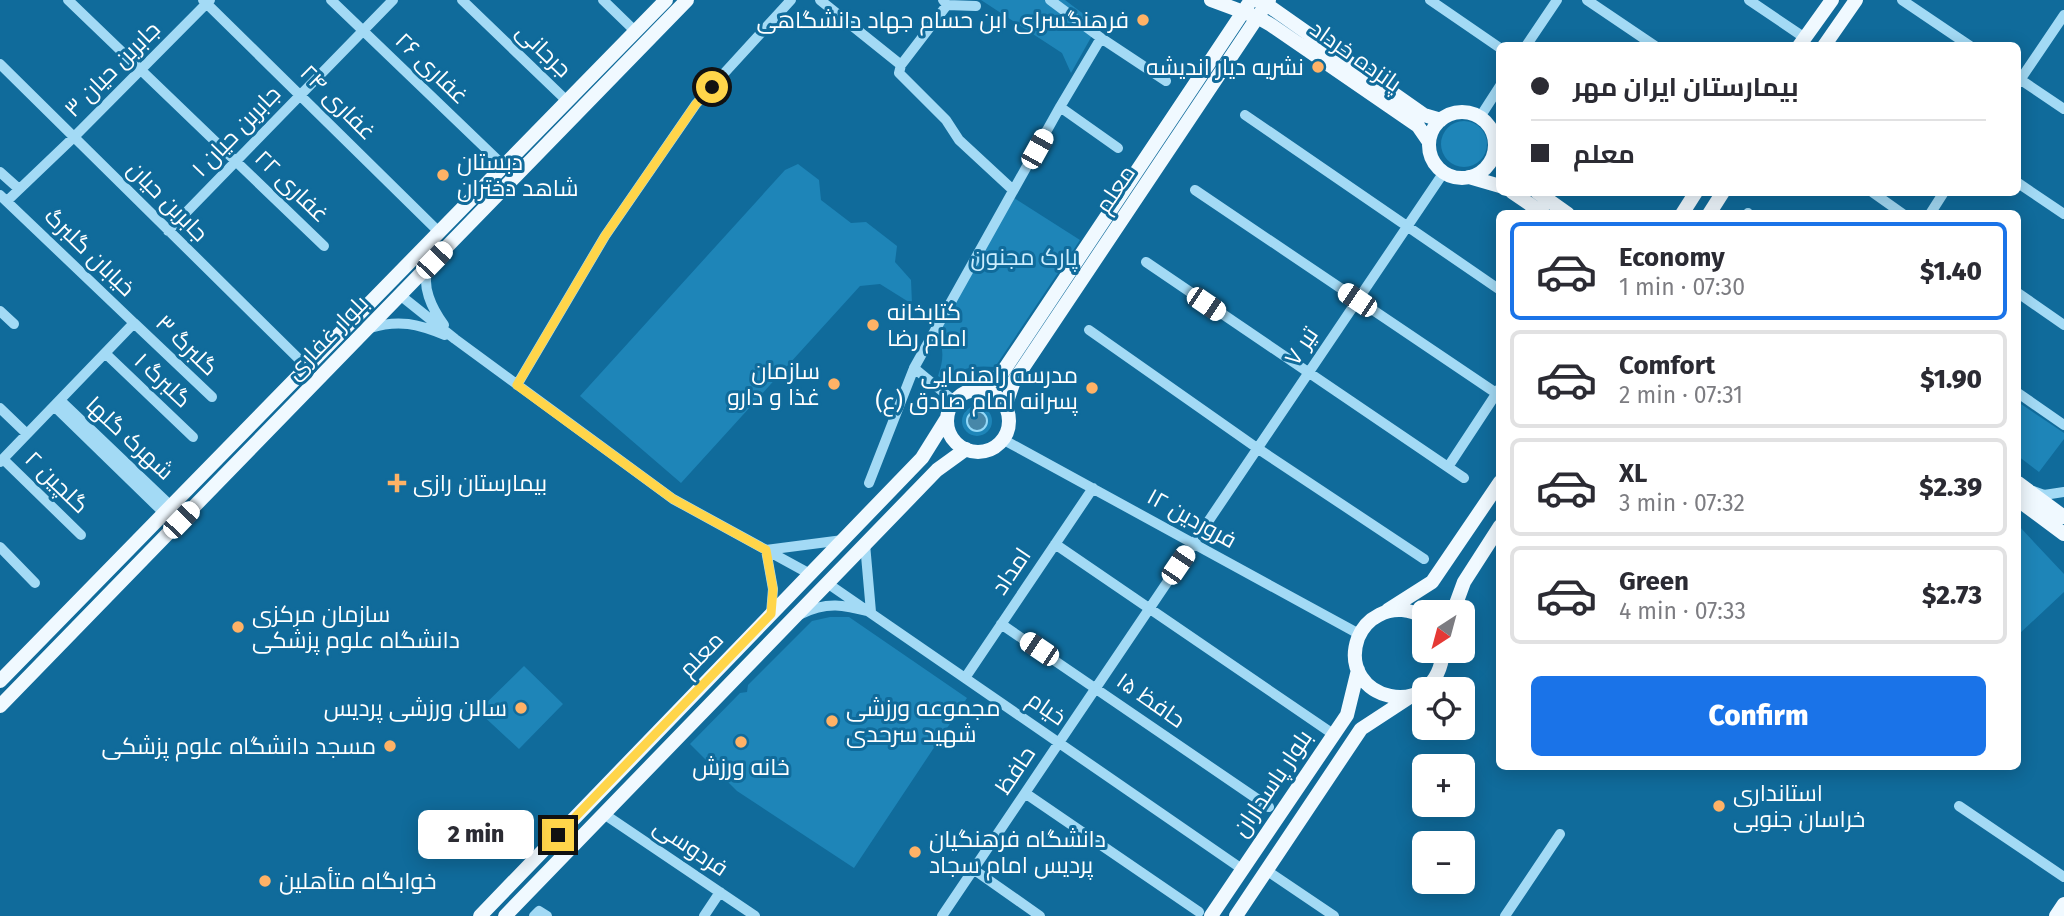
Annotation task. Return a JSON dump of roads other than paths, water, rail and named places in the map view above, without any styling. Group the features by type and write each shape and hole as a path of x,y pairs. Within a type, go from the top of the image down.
{"main road":[{"name":"بلوار غفاری","path":"3,673 168,509 666,0"},
{"name":"بلوار غفاری","path":"0,706 687,0"},
{"name":"پانزده خرداد","path":"1211,0 1257,6 1424,115 1441,120"},
{"path":"1802,42 1832,0"},
{"path":"1827,42 1856,0"},
{"name":"پانزده خرداد","path":"1257,6 1418,126 1429,142"},
{"name":"معلم","path":"981,390 1002,373 1257,6"},
{"name":"معلم","path":"1005,407 1014,381 1257,6"},
{"path":"1496,146 1492,129 1479,117 1464,112 1447,115 1441,120 1435,126 1429,142 1432,159 1444,172 1460,178 1469,177 1485,169 1496,157"},
{"path":"1469,177 1496,185"},
{"path":"1518,196 1538,210"},
{"path":"1543,196 1562,210"},
{"path":"981,390 993,394 1005,407 1009,424 1004,440 987,451 975,452 954,441 948,430 947,418 954,401 969,391 981,390"},
{"name":"معلم","path":"480,916 922,458 947,418"},
{"name":"معلم","path":"505,916 937,470 966,449"},
{"path":"1359,634 1366,624 1432,582 1496,488"},
{"path":"2021,491 2064,517"},
{"path":"2021,491 2064,534"},
{"path":"1457,600 1464,582 1496,532"},
{"path":"1385,612 1412,613"},
{"name":"بلوار پاسداران","path":"1205,914 1242,869 1347,715 1359,670 1355,656 1359,634"},
{"path":"1359,670 1370,687 1379,693 1402,698 1412,695"},
{"name":"بلوار پاسداران","path":"1236,916 1361,729 1412,696"},
{"path":"2056,916 2064,904"}],"street":[{"name":"غفاری ۲۲","path":"68,0 324,246"},
{"name":"غفاری ۲۶","path":"331,0 504,166"},
{"name":"جابربن حیان ۱","path":"168,231 393,0"},
{"name":"جرجانی","path":"462,0 567,101"},
{"path":"603,0 635,31"},
{"path":"517,385 605,236 696,104 791,0"},
{"path":"820,0 901,65"},
{"path":"1050,0 1166,81"},
{"path":"1430,0 1496,45"},
{"path":"1530,42 1556,0"},
{"path":"1587,0 1649,42"},
{"path":"1749,0 1802,42"},
{"path":"1902,0 1964,42"},
{"name":"جابربن حیان ۳","path":"3,198 19,189 75,138 207,1"},
{"name":"غفاری ۲۴","path":"207,1 439,232"},
{"path":"976,6 945,2 901,65 899,73 946,120 959,140 1013,190"},
{"path":"2021,77 2064,15"},
{"path":"869,483 914,368 1101,38"},
{"name":"جابربن حیان","path":"0,64 307,367"},
{"path":"2021,81 2064,109"},
{"path":"1479,117 1496,92"},
{"path":"1060,107 1118,148"},
{"path":"1245,115 1496,287"},
{"path":"0,172 19,189"},
{"name":"۷ تیر","path":"1193,543 1444,172"},
{"path":"2021,185 2064,214"},
{"path":"1195,190 1428,348 1496,390"},
{"path":"1878,196 1897,210"},
{"name":"خیابان گلبرگ","path":"1,461 134,323 3,198"},
{"path":"434,260 426,272 431,304 455,339"},
{"path":"1146,262 1464,478"},
{"path":"400,295 455,339 673,499 810,574"},
{"path":"2021,295 2064,325"},
{"path":"0,311 14,324"},
{"path":"367,329 389,322 403,323 424,327 455,339"},
{"name":"گلبرگ ۳","path":"134,323 212,397"},
{"path":"1089,330 1257,448 1424,559"},
{"name":"گلبرگ ۱","path":"105,353 193,437"},
{"path":"914,368 954,401"},
{"path":"1448,467 1496,394"},
{"path":"2021,395 2064,425"},
{"name":"شهرک گلها","path":"57,403 168,509"},
{"path":"0,408 27,434"},
{"name":"۱۲ فروردین","path":"1004,440 1359,634"},
{"name":"گلچین ۲","path":"1,461 81,535"},
{"name":"امداد","path":"965,678 1093,488"},
{"path":"2021,490 2044,495 2064,492"},
{"path":"766,550 843,540"},
{"name":"حافظ","path":"942,916 1193,543"},
{"path":"795,616 815,607 841,605 871,612 865,544"},
{"path":"1055,544 1333,734"},
{"path":"0,547 35,583"},
{"path":"766,550 773,589 771,614"},
{"name":"خیام","path":"827,583 1242,869"},
{"name":"حافظ ۱۵","path":"1001,624 1269,807"},
{"path":"1025,793 1205,914"},
{"path":"1959,806 2064,877"},
{"name":"فردوسی","path":"604,814 755,916"},
{"path":"1505,916 1560,834"},
{"path":"973,869 1040,916"},
{"path":"1266,870 1334,916"},
{"path":"704,916 720,892"}],"place":[{"name":"فرهنگسرای ابن حسام جهاد دانشگاهی","path":"1143,20"},
{"name":"نشریه دیار اندیشه","path":"1318,67"},
{"name":"دبستان شاهد دختران","path":"443,175"},
{"name":"کتابخانه امام رضا","path":"873,325"},
{"name":"سازمان غذا و دارو","path":"834,384"},
{"name":"مدرسه راهنمایی پسرانه امام صادق (ع)","path":"1092,388"},
{"name":"بیمارستان رازی","path":"397,483"},
{"name":"سازمان مرکزی دانشگاه علوم پزشکی","path":"238,627"},
{"name":"سالن ورزشی پردیس","path":"521,708"},
{"name":"مجموعه ورزشی شهید سرحدی","path":"832,721"},
{"name":"خانه ورزش","path":"741,742"},
{"name":"مسجد دانشگاه علوم پزشکی","path":"390,746"},
{"name":"استانداری خراسان جنوبی","path":"1719,806"},
{"name":"دانشگاه فرهنگیان پردیس امام سجاد","path":"915,852"},
{"name":"خوابگاه متأهلین","path":"265,881"}],"park label":[{"name":"پارک مجنون","path":"1024,257"}]}
